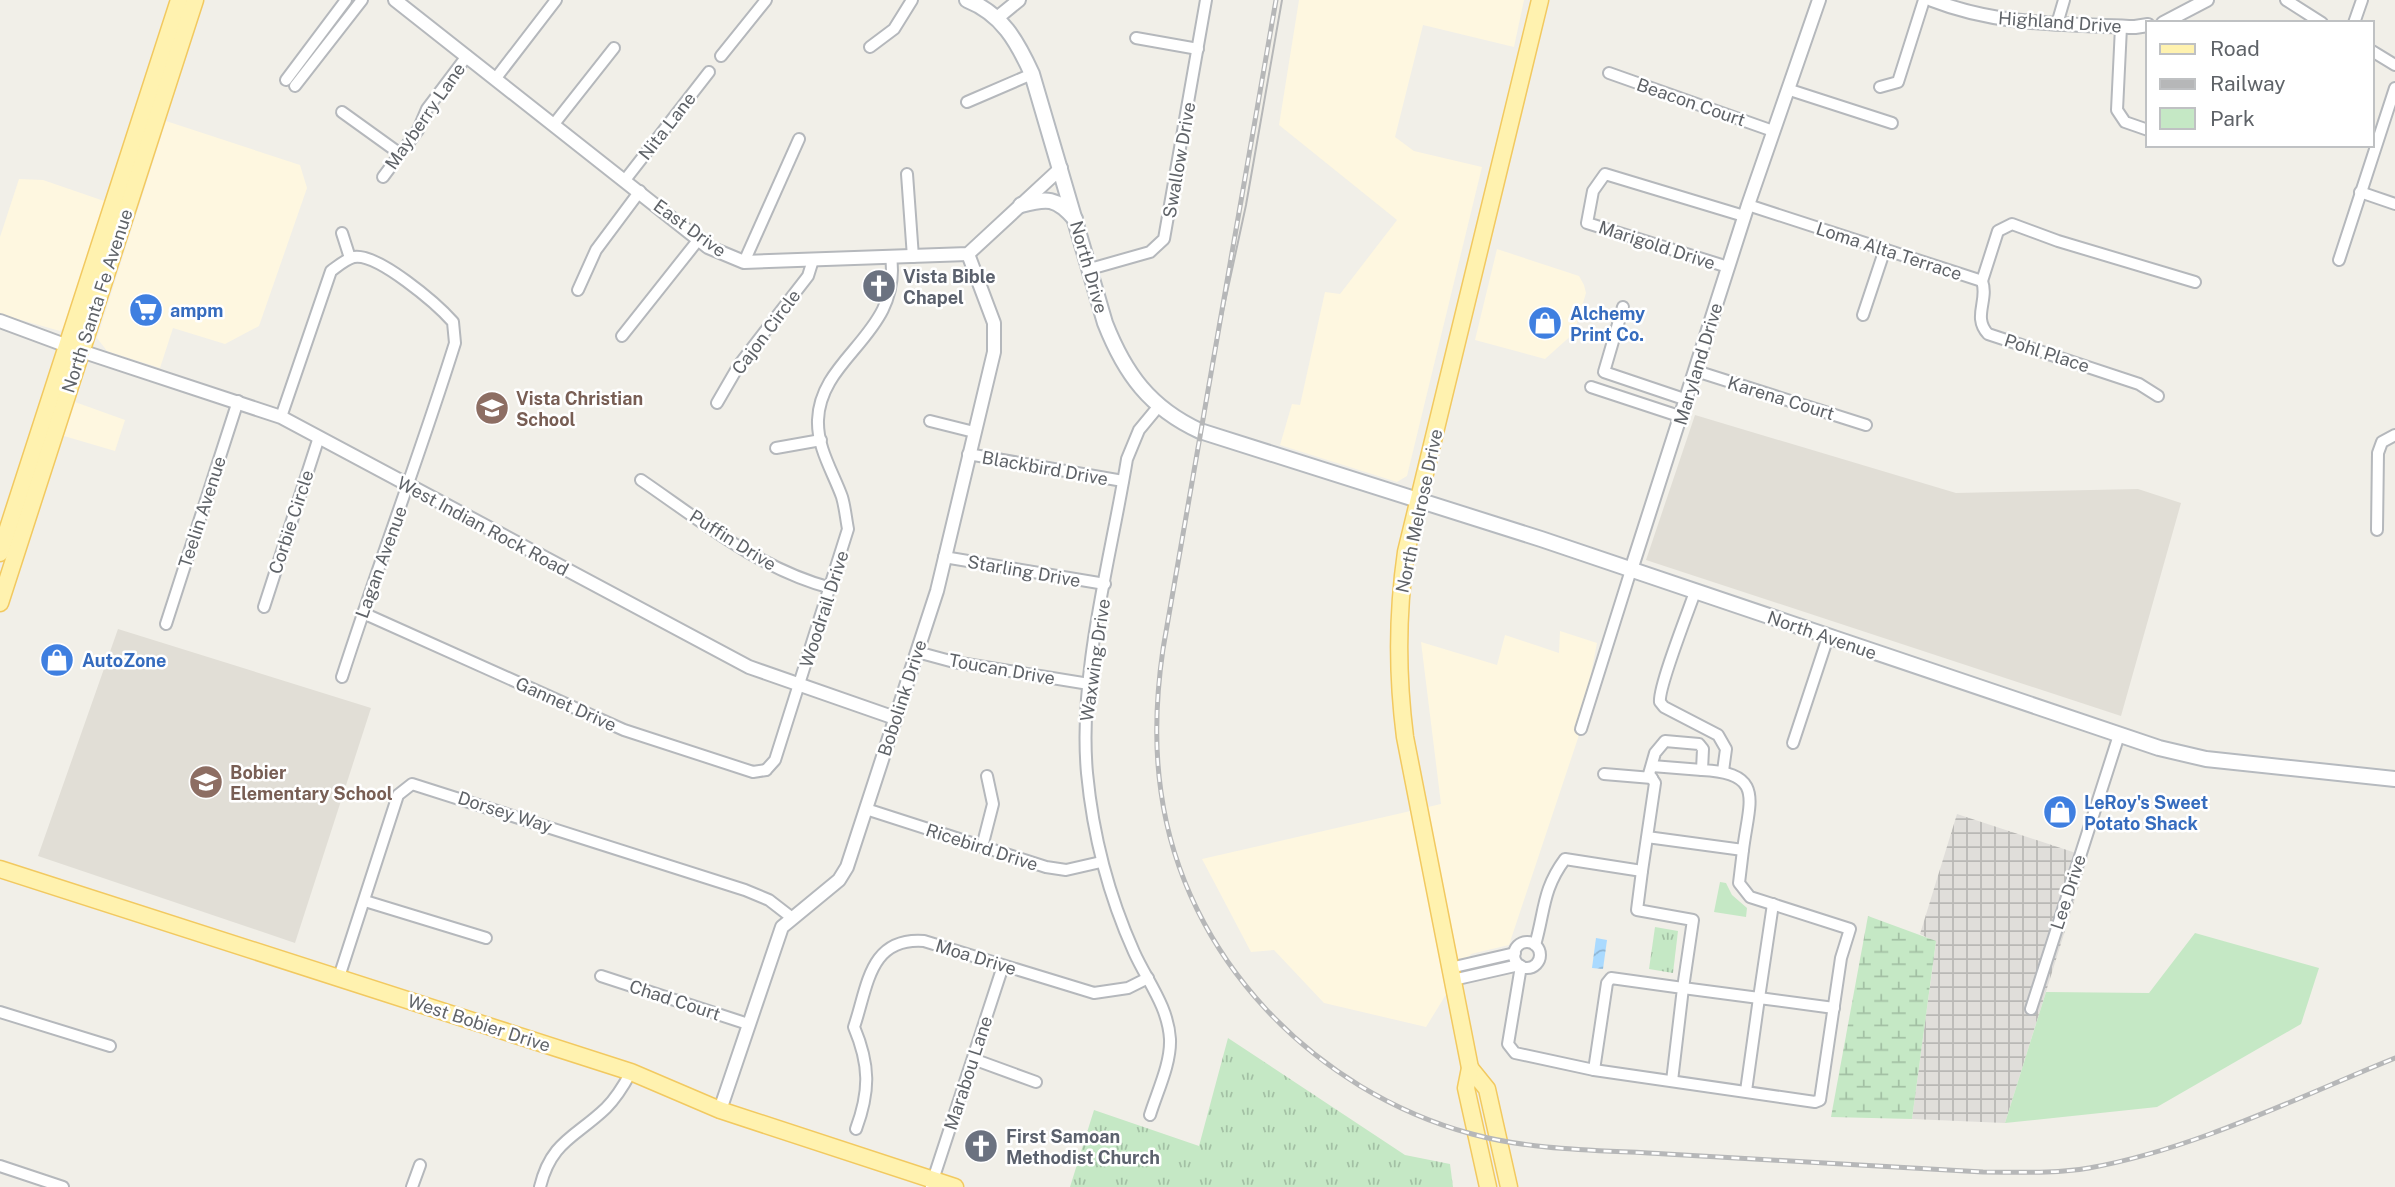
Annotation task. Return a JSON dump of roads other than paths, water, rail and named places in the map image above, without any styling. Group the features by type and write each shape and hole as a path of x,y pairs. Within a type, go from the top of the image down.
{"main road":[{"name":"North Santa Fe Avenue","path":"0,552 179,0"},
{"name":"North Santa Fe Avenue","path":"0,603 4,577 29,511 195,0"},
{"path":"967,0 986,8 997,18"},
{"name":"North Melrose Drive","path":"1488,1187 1466,1088 1471,1069 1400,695 1399,600 1419,500 1540,0"},
{"name":"North Drive","path":"997,18 1020,49 1032,74 1116,352 1135,383 1158,407 1200,431 1258,449"},
{"path":"1021,205 1045,199 1066,208 1075,219"},
{"name":"North Avenue","path":"1258,449 1631,570 2119,735 2206,760 2395,779"},
{"path":"27,467 34,474 27,500 29,511"},
{"name":"West Bobier Drive","path":"0,869 631,1072 720,1110 932,1184 955,1187"},
{"name":"North Melrose Drive","path":"1471,1069 1487,1089 1509,1187"}],"street":[{"path":"346,0 290,83 362,0"},
{"name":"East Drive","path":"396,0 411,5 467,56 699,239 732,259 744,262 968,254"},
{"path":"496,78 556,0"},
{"path":"721,55 766,0"},
{"path":"870,47 894,29 912,0"},
{"path":"997,18 1019,0"},
{"name":"Swallow Drive","path":"1090,269 1150,252 1164,239 1206,0"},
{"name":"Maryland Drive","path":"1581,729 1746,211 1819,0"},
{"path":"1880,87 1898,82 1924,0"},
{"name":"Highland Drive","path":"1932,0 1983,17 2057,24 2121,27 2146,25"},
{"path":"2057,24 2064,0"},
{"path":"2167,21 2207,0"},
{"path":"2286,0 2319,21"},
{"path":"2355,21 2362,0"},
{"path":"2121,27 2117,110 2125,122 2146,129"},
{"path":"1136,38 1198,49"},
{"path":"554,124 614,48"},
{"path":"2374,52 2395,65"},
{"name":"Mayberry Lane","path":"383,177 418,130 427,109 467,56"},
{"name":"Nita Lane","path":"625,180 709,72"},
{"name":"Beacon Court","path":"1609,73 1773,131"},
{"path":"967,102 1032,74"},
{"path":"2339,260 2395,88"},
{"path":"1790,90 1892,123"},
{"path":"342,112 399,153"},
{"path":"744,262 799,139"},
{"path":"968,254 1061,168"},
{"path":"907,174 913,257"},
{"name":"Loma Alta Terrace","path":"1587,223 1593,191 1605,174 1885,249 1982,281 1998,232 2012,224 2058,241 2194,282"},
{"path":"578,290 596,250 640,191"},
{"path":"2360,192 2395,204"},
{"name":"Marigold Drive","path":"1587,223 1728,267"},
{"path":"281,417 331,271 350,258 342,233"},
{"path":"622,336 699,239"},
{"path":"1863,315 1885,249"},
{"name":"Bobolink Drive","path":"720,1110 777,937 791,916 816,901 839,880 847,867 917,652 944,557 994,352 994,323 968,254"},
{"name":"Lagan Avenue","path":"342,677 392,524 410,487 455,343 454,328 446,314 380,262 357,256 350,258"},
{"name":"Woodrail Drive","path":"768,775 848,529 843,500 821,440 818,420 824,393 881,317 890,294 893,273 891,257"},
{"name":"Cajon Circle","path":"717,403 739,365 808,276 813,260"},
{"name":"Pohl Place","path":"1982,281 1986,292 1979,313 1981,327 1988,334 2139,384 2158,396"},
{"path":"1623,307 1604,372 1687,400"},
{"name":"West Indian Rock Road","path":"0,321 81,351 281,417 749,667 895,718"},
{"name":"Karena Court","path":"1696,371 1866,425"},
{"path":"1591,387 1682,417"},
{"name":"Teelin Avenue","path":"166,624 238,401"},
{"name":"Waxwing Drive","path":"1150,1115 1169,1052 1170,1039 1163,1008 1134,952 1101,862 1087,770 1085,725 1089,684 1123,481 1132,442 1158,407"},
{"path":"930,421 974,432"},
{"path":"2377,530 2378,453 2382,442 2395,435"},
{"name":"Corbie Circle","path":"264,607 319,437"},
{"path":"776,448 821,440"},
{"name":"Blackbird Drive","path":"968,454 1123,481"},
{"name":"Puffin Drive","path":"641,480 762,562 804,581 831,588"},
{"name":"Starling Drive","path":"944,557 1105,584"},
{"path":"1695,592 1673,659 1661,685 1660,702 1664,707 1718,735 1726,749 1723,771"},
{"name":"Gannet Drive","path":"363,613 624,730 768,775"},
{"path":"1793,743 1828,637"},
{"name":"Toucan Drive","path":"917,652 954,662 1089,684"},
{"name":"Lee Drive","path":"2031,1009 2119,735"},
{"path":"1672,1081 1693,919 1637,910 1655,783 1649,774 1655,753 1665,741 1699,744 1703,749 1702,770"},
{"path":"1515,953 1520,965 1508,1032 1511,1050 1594,1070 1815,1102 1820,1100 1841,958 1850,929 1750,897 1742,890 1739,883 1750,796 1748,785 1739,776 1723,771 1653,766"},
{"path":"1604,774 1652,778"},
{"path":"982,846 993,804 987,776"},
{"name":"Dorsey Way","path":"339,977 398,795 412,784 745,890 768,900 791,916"},
{"name":"Ricebird Drive","path":"866,809 1046,867 1066,870 1101,862"},
{"path":"1647,837 1743,850"},
{"path":"1535,945 1544,897 1553,875 1564,859 1642,871"},
{"path":"365,901 486,938"},
{"path":"1746,1091 1773,904"},
{"name":"Moa Drive","path":"856,1129 867,1093 865,1054 854,1027 877,957 888,947 908,939 924,941 1094,993 1128,988 1147,978"},
{"path":"1525,942 1535,945 1540,953 1538,961 1532,967 1520,965 1452,974 1515,953 1525,942"},
{"name":"Marabou Lane","path":"932,1184 1003,965"},
{"name":"Chad Court","path":"601,976 748,1024"},
{"path":"1594,1070 1607,983 1611,978 1834,1008"},
{"path":"0,1012 110,1046"},
{"path":"972,1059 1036,1082"},
{"path":"540,1187 547,1165 566,1138 605,1109 631,1072"},
{"path":"0,1166 62,1187"},
{"path":"412,1187 420,1166"}],"water":[{"path":"1596,938 1607,940 1603,969 1592,968"}],"tram line":[{"path":"1212,362 1246,205 1282,0"}],"railway":[{"path":"1276,0 1163,649 1157,756 1161,792 1174,853 1197,909 1228,962 1266,1009 1310,1051 1360,1086 1414,1114 1496,1140 1569,1149 1983,1172 2063,1171 2129,1159 2245,1121 2395,1058"}],"place":[{"name":"Vista Bible Chapel","path":"879,286"},
{"name":"ampm","path":"146,310"},
{"name":"Alchemy Print Co.","path":"1545,323"},
{"name":"Vista Christian School","path":"492,408"},
{"name":"AutoZone","path":"57,660"},
{"name":"Bobier Elementary School","path":"206,782"},
{"name":"LeRoy's Sweet Potato Shack","path":"2060,812"},
{"name":"First Samoan Methodist Church","path":"981,1146"}]}
